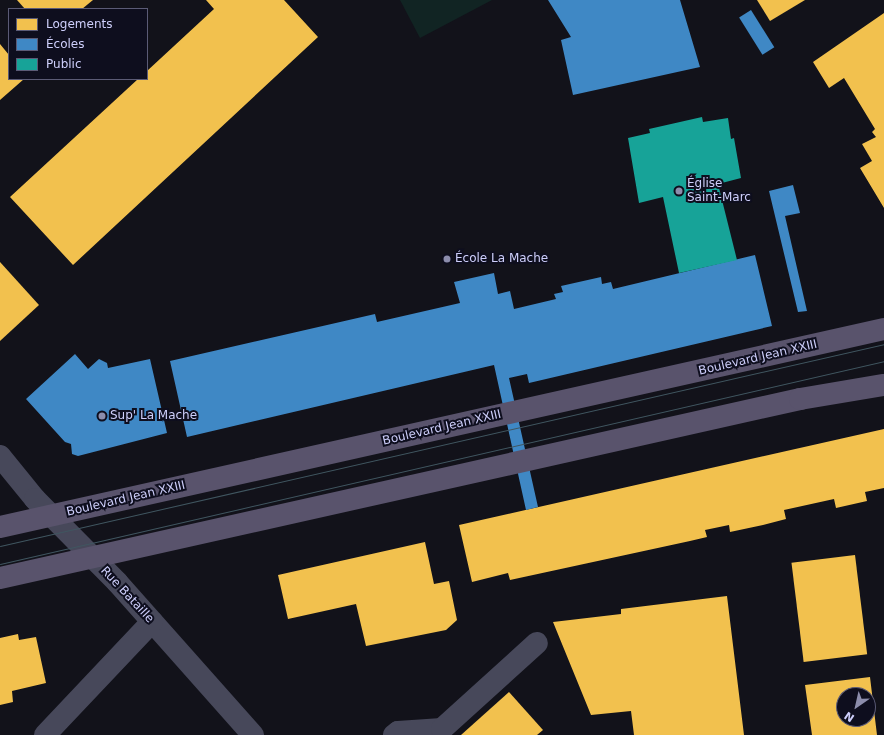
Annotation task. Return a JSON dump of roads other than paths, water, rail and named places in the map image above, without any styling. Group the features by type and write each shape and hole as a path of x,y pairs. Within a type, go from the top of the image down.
{"main road":[{"name":"Boulevard Jean XXIII","path":"0,527 884,330"},
{"path":"0,578 800,399 884,385"}],"street":[{"name":"Rue Bataille","path":"0,456 35,499 53,515 92,557 253,735"},
{"path":"45,735 152,622"},
{"path":"394,735 398,732 442,729 537,643"}],"tram line":[{"path":"0,546 884,344"},
{"path":"0,564 884,361"}],"place":[{"name":"Église Saint-Marc","path":"679,191"},
{"name":"École La Mache","path":"447,259"},
{"name":"Sup' La Mache","path":"102,416"}]}
